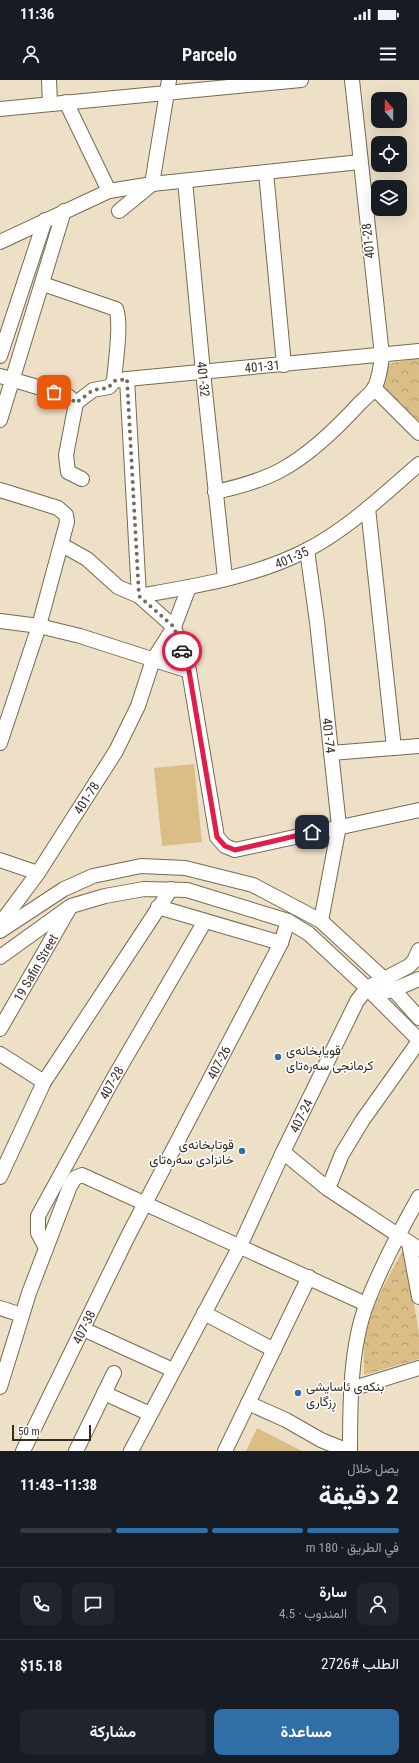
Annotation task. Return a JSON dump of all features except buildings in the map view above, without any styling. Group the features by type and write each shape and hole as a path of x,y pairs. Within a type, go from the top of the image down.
{"street":[{"path":"49,80 50,103"},
{"path":"0,108 66,102 168,86 301,80"},
{"name":"401-28","path":"352,80 382,355 381,371 374,388"},
{"path":"120,211 152,184 168,86"},
{"path":"66,102 109,191"},
{"path":"0,242 44,220 109,191 152,184 360,162"},
{"path":"266,172 284,364"},
{"name":"401-32","path":"185,181 215,492 225,578"},
{"path":"0,420 6,378 43,284 64,211"},
{"path":"0,356 44,220"},
{"path":"43,284 116,309 118,314 117,383 139,596"},
{"name":"401-31","path":"76,403 93,390 117,383 203,372 419,351"},
{"path":"6,378 68,396 76,403 66,454 68,472 82,479"},
{"path":"215,492 240,487 282,469 329,434 374,388 419,433"},
{"name":"401-35","path":"139,596 189,587 263,568 307,550 336,532 368,508 419,464"},
{"path":"0,490 58,508 66,515 67,522 62,545 32,625 0,743"},
{"path":"368,508 394,748"},
{"path":"62,545 87,559 118,587 139,596 174,627 189,671 217,837 225,846 235,850 339,826 419,810"},
{"name":"401-74","path":"307,550 317,622 339,826 321,921"},
{"name":"401-78","path":"0,924 38,873 116,751 138,706 153,660 174,627 189,587"},
{"path":"0,611 32,625"},
{"path":"0,621 32,625 80,636 189,671"},
{"path":"331,753 419,746"},
{"path":"0,860 38,873"},
{"path":"0,931 64,889 93,876 141,866 185,868 253,885 321,921 384,979 419,1018"},
{"path":"0,957 71,906 105,896 144,889 187,890 288,922 309,934 370,991 419,1040 362,1121 342,1154 328,1189"},
{"path":"0,1176 44,1082 171,889"},
{"name":"19 Safin Street","path":"0,1028 71,906"},
{"path":"158,907 281,943"},
{"name":"407-28","path":"46,1248 38,1233 38,1216 112,1081 205,921"},
{"name":"407-26","path":"145,1203 281,943 288,922"},
{"path":"370,991 384,979 409,966 414,961 419,950"},
{"path":"370,991 393,990 419,979"},
{"name":"407-24","path":"131,1451 240,1246 283,1152 357,1001 370,991"},
{"path":"0,1054 44,1082"},
{"path":"283,1152 328,1189 409,1243"},
{"path":"0,1387 22,1315 46,1248 70,1186 75,1178 82,1175 366,1304"},
{"path":"419,1197 409,1243 419,1297"},
{"name":"407-38","path":"28,1449 83,1329 145,1203"},
{"path":"248,1404 286,1420 318,1446 349,1451 352,1372 366,1304 409,1243"},
{"path":"225,1451 309,1277"},
{"path":"0,1308 22,1315"},
{"path":"204,1314 274,1350"},
{"path":"83,1329 174,1370"},
{"path":"351,1389 419,1368"},
{"path":"76,1451 114,1372"},
{"path":"104,1393 150,1414"}],"green space":[{"path":"419,358 419,429 377,388 386,364"},
{"path":"194,764 202,842 162,846 154,768"},
{"path":"404,1248 419,1332 419,1359 364,1375 364,1345 372,1312"},
{"path":"257,1428 302,1451 246,1451"}],"way so far":[{"path":"54,392 68,396 76,403 93,390 108,388 114,381 127,379 139,596 174,627 182,651"}],"place":[{"name":"قویابخانەی کرمانجی سەرەتای","path":"278,1057"},
{"name":"قوتابخانەی خانزادی سەرەتای","path":"242,1151"},
{"name":"بنکەی ئاسایشی ڕزگاری","path":"298,1393"}],"route":[{"path":"182,651 189,671 217,837 225,846 235,850 312,832"}]}
